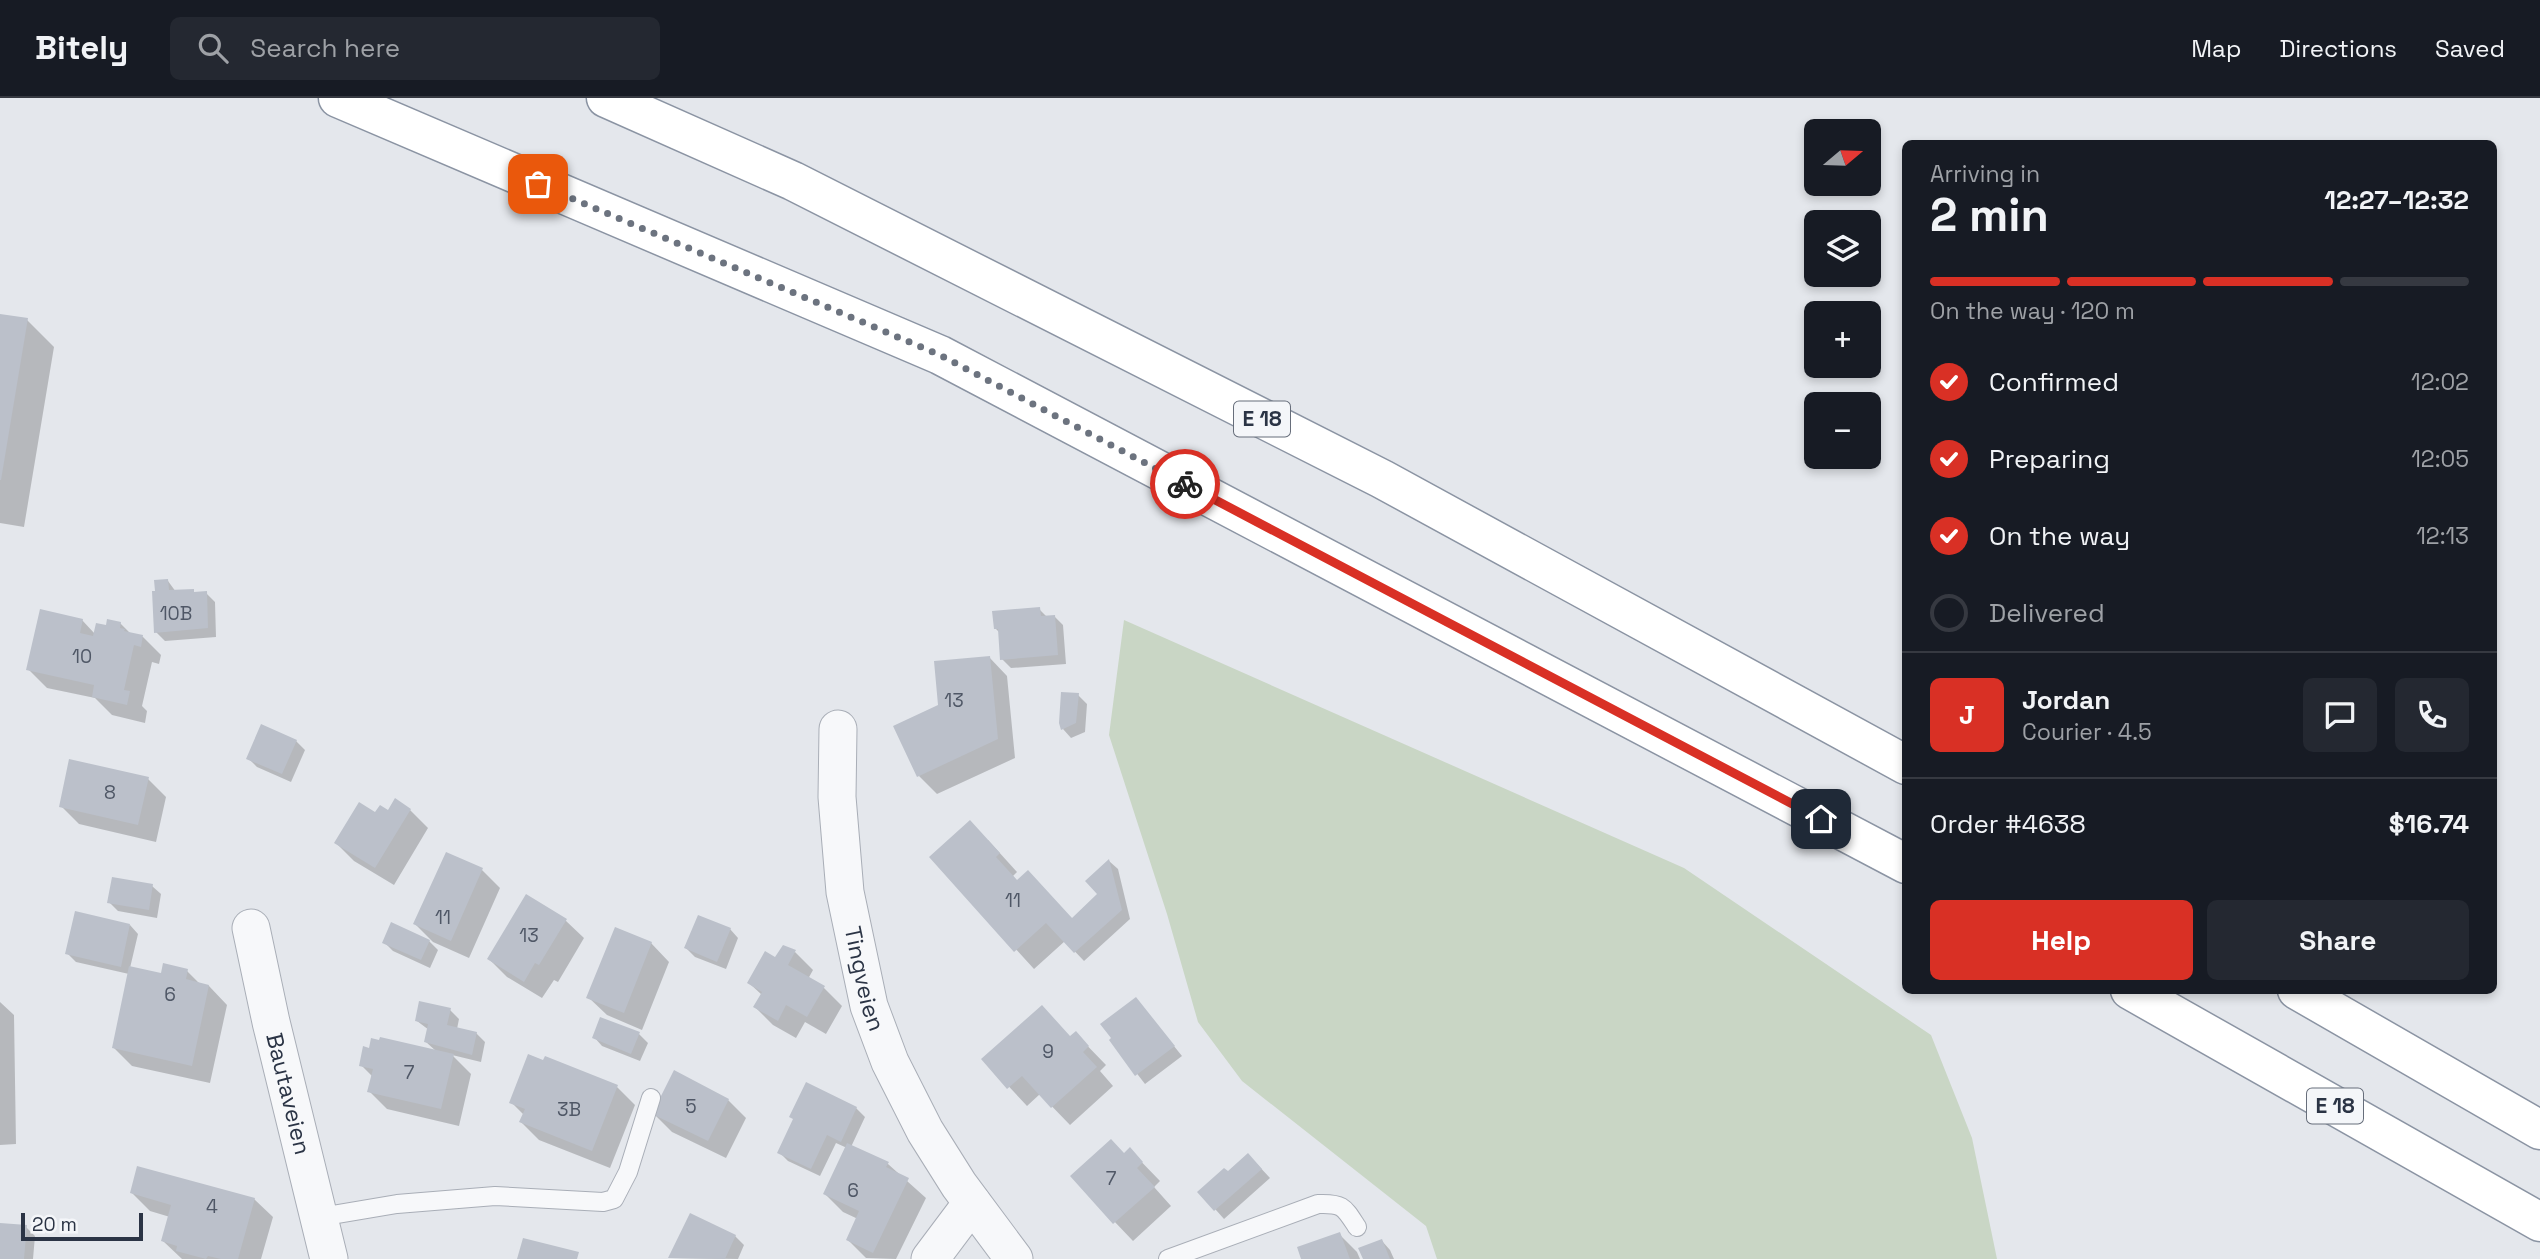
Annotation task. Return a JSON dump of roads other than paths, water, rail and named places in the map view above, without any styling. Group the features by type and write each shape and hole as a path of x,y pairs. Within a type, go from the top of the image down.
{"highway":[{"path":"338,98 940,355 1902,862"},
{"name":"E 18","path":"606,98 793,181 1382,479 1902,763"},
{"name":"E 18","path":"2137,994 2540,1222"},
{"path":"2304,994 2540,1130"}],"street":[{"name":"Tingveien","path":"838,729 837,797 845,892 869,1006 890,1062 925,1131 972,1203 1014,1259"},
{"name":"Bautaveien","path":"251,928 329,1259"},
{"path":"930,1259 972,1203"}],"lane":[{"path":"320,1217 397,1204 495,1196 603,1202 614,1199 628,1172 651,1098"},
{"path":"1168,1259 1318,1204 1334,1203 1344,1208 1357,1227"}]}
